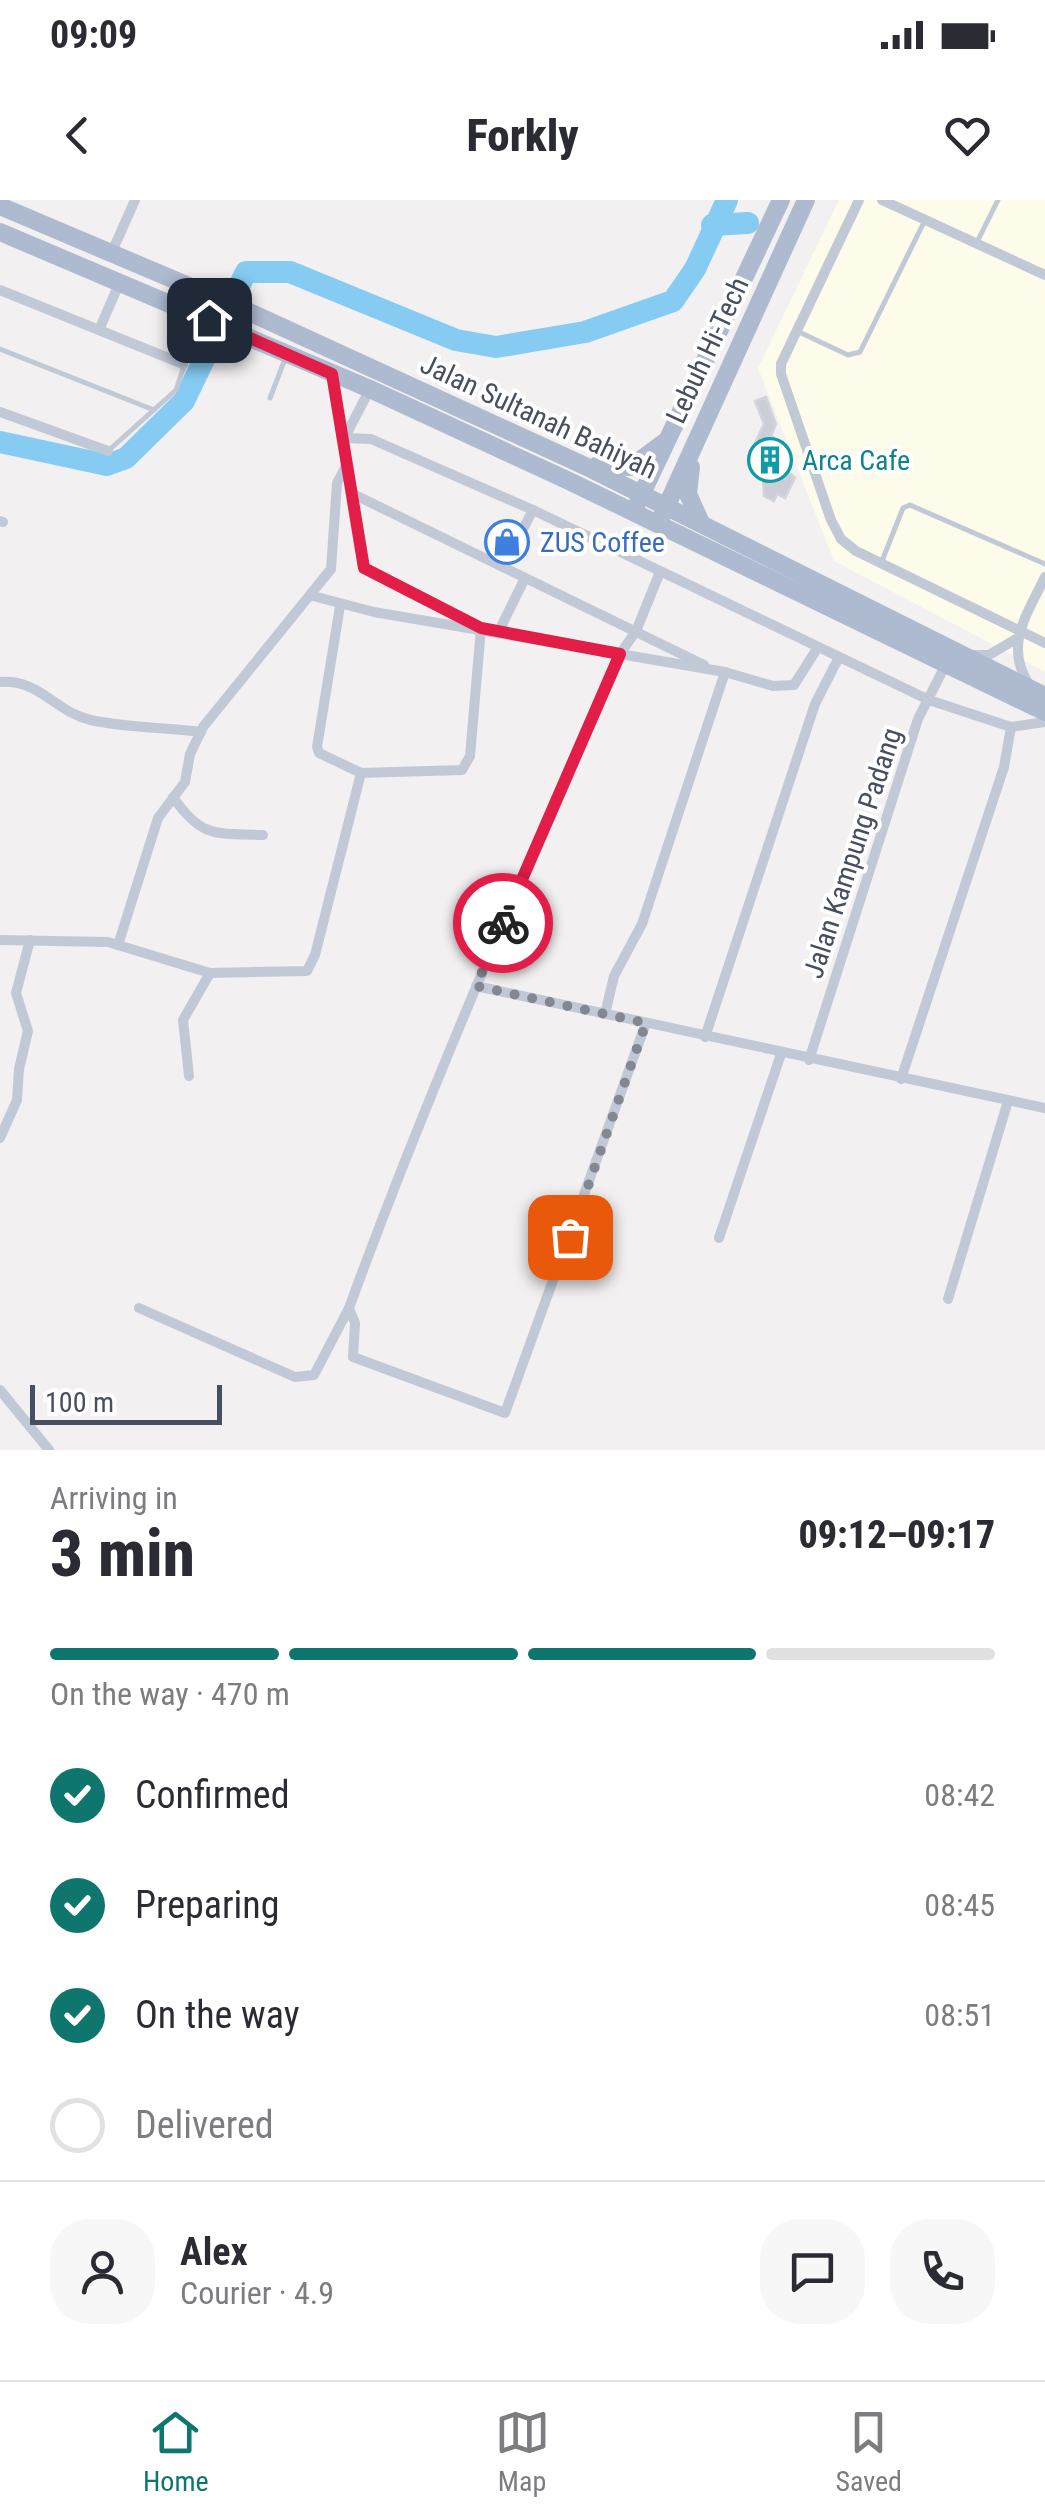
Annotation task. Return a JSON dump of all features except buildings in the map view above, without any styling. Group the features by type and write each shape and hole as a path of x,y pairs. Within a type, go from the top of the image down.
{"main road":[{"name":"Lebuh Hi-Tech","path":"638,503 782,200"},
{"name":"Lebuh Hi-Tech","path":"663,515 806,200"},
{"name":"Jalan Sultanah Bahiyah","path":"6,205 585,466 638,503"},
{"name":"Jalan Sultanah Bahiyah","path":"0,232 638,503 1045,712"},
{"path":"585,466 631,467 674,432"},
{"path":"695,443 688,494 701,524"},
{"name":"Jalan Sultanah Bahiyah","path":"663,515 701,524 1039,693"}],"street":[{"path":"110,255 135,200"},
{"path":"859,200 780,374 840,539 1018,634 1045,642"},
{"path":"882,200 1045,275"},
{"path":"99,330 119,284"},
{"path":"0,290 183,364"},
{"path":"332,374 364,568 481,628"},
{"path":"345,438 370,389"},
{"path":"0,412 108,451"},
{"path":"345,438 372,439 533,510 930,700 1012,727 1045,722"},
{"path":"118,945 158,818 185,782 201,732 220,702 313,596 334,561 337,483 347,464"},
{"path":"350,493 719,671"},
{"path":"504,567 533,510"},
{"path":"139,1308 295,1377 314,1375 349,1308 476,986 620,654 636,632 660,572"},
{"path":"1039,693 1020,672 1018,634 1045,577"},
{"path":"499,631 526,578"},
{"path":"313,596 340,606 719,671 773,686 794,684 818,647"},
{"path":"340,606 316,747 319,753 360,773 462,770 470,756 481,628"},
{"path":"964,653 989,655 1018,634"},
{"path":"705,1037 815,704 839,657"},
{"name":"Jalan Kampung Padang","path":"809,1060 918,719 946,664"},
{"path":"605,1014 614,976 642,924 719,671"},
{"path":"0,682 20,680 90,720 201,732"},
{"path":"901,1079 1004,767 1012,727"},
{"path":"0,940 118,945 210,973 306,971 316,955 360,773"},
{"path":"174,798 191,823 203,831 263,835"},
{"path":"0,1138 17,1100 18,1069 28,1031 16,994 30,940"},
{"path":"189,1076 183,1020 210,973"},
{"path":"476,986 1045,1108"},
{"path":"349,1308 354,1315 353,1357 505,1412 646,1023"},
{"path":"718,1238 781,1054"},
{"path":"948,1300 1008,1101"},
{"path":"0,1390 48,1450"}],"lane":[{"path":"976,244 998,200"},
{"path":"797,330 848,356 860,352 925,220"},
{"path":"0,348 154,410"},
{"path":"270,398 287,354"},
{"path":"108,451 176,390 183,364"},
{"path":"881,564 904,508 910,505 1045,564"}],"shaded area":[{"path":"839,200 1045,200 1045,672 834,561 758,368"}],"waterway":[{"path":"0,442 107,465 126,458 184,401 246,272 290,272 456,340 496,347 585,332 673,301 695,269 727,200"},
{"path":"712,225 748,223"}],"way so far":[{"path":"503,923 476,986 646,1023 570,1237"}],"place":[{"name":"Arca Cafe","path":"770,460"},
{"name":"ZUS Coffee","path":"507,542"}],"route":[{"path":"209,320 332,374 364,568 481,628 620,654 503,923"}]}
